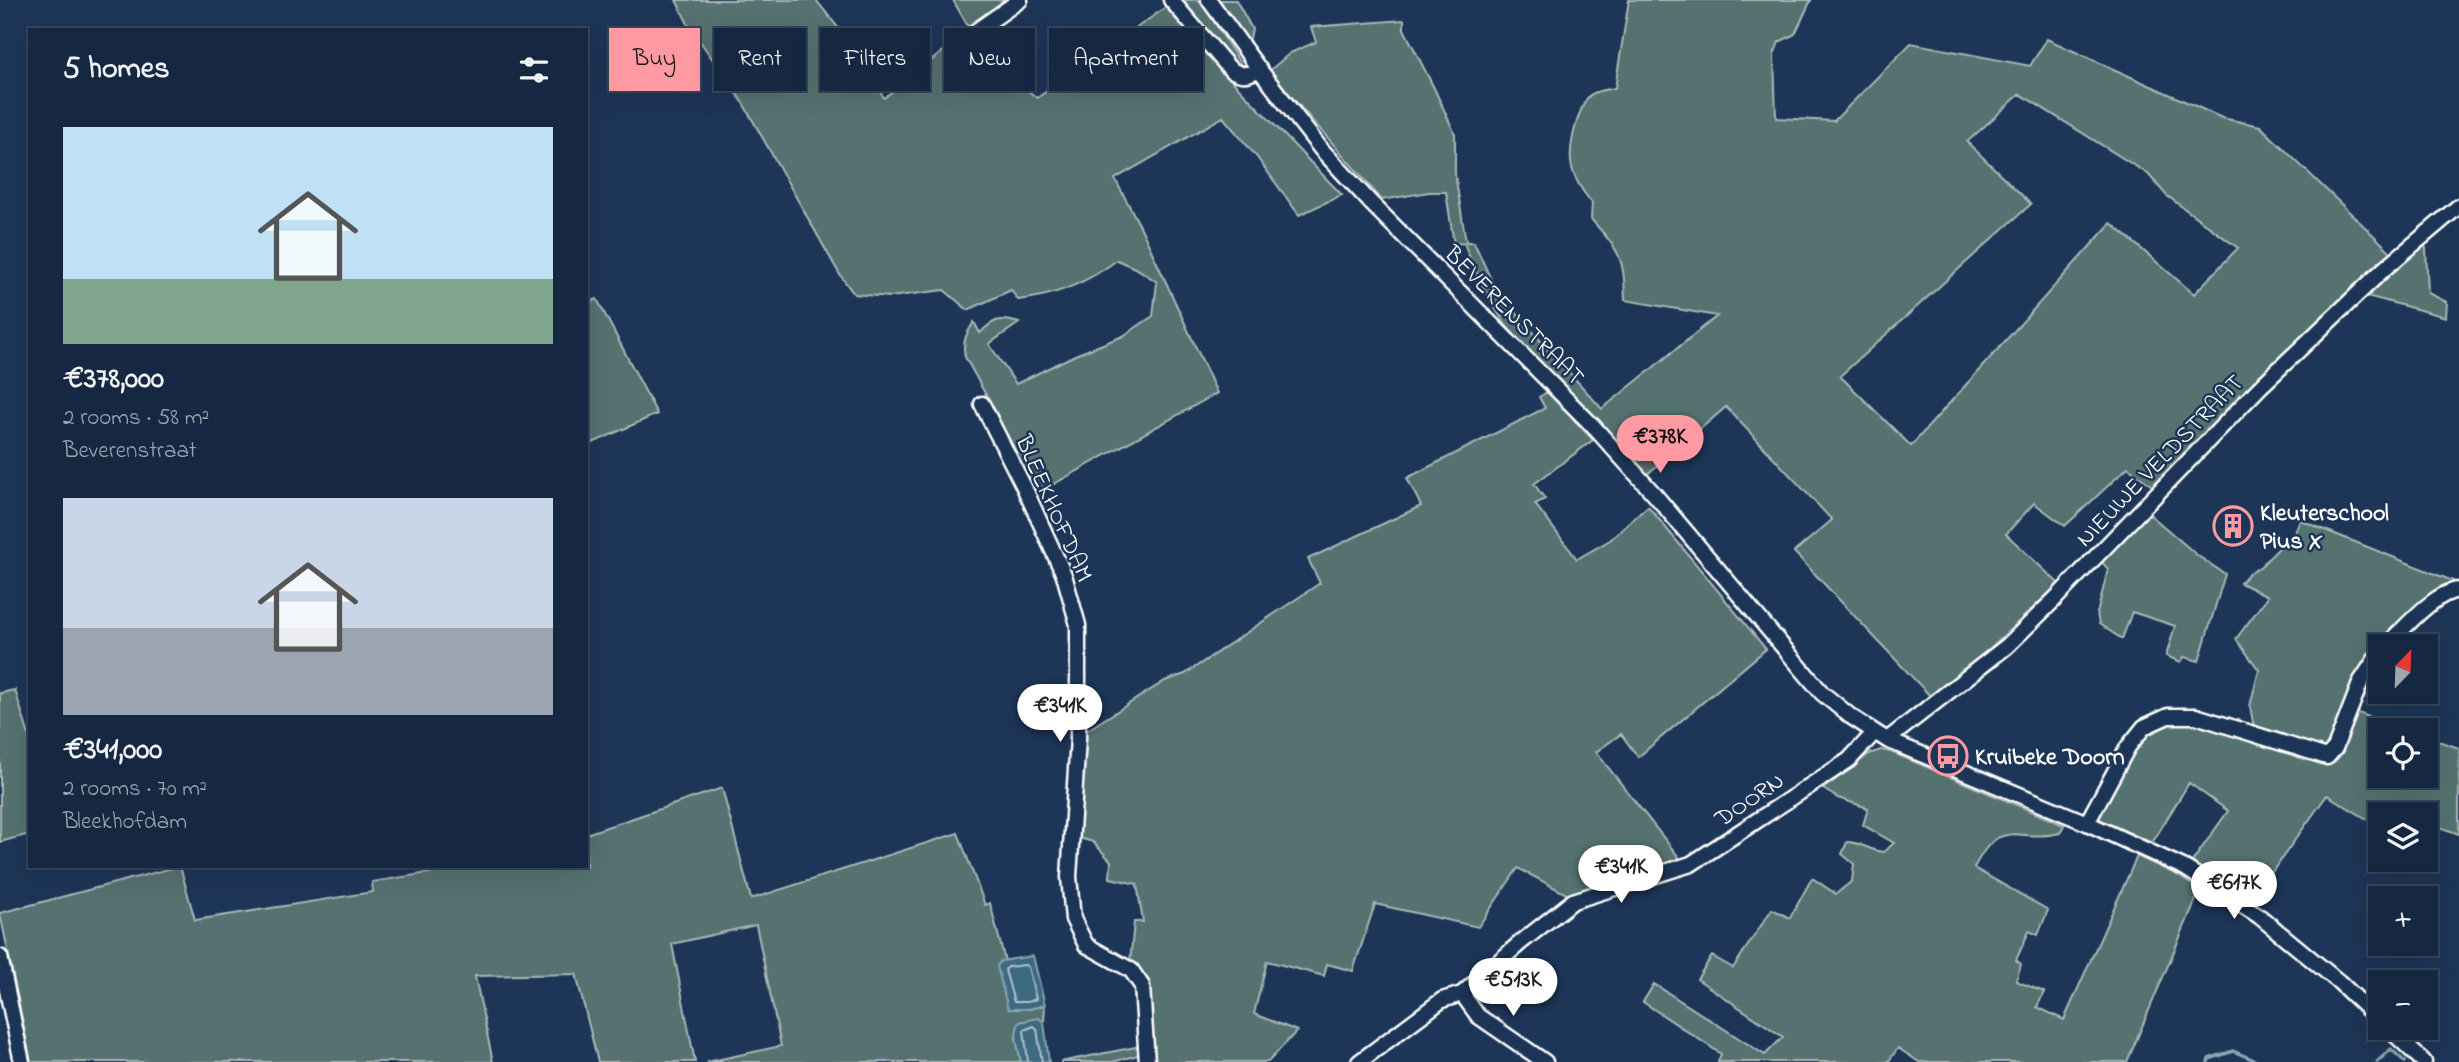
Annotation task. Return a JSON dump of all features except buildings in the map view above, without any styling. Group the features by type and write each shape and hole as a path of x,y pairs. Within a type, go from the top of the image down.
{"street":[{"path":"980,28 1020,0"},
{"path":"1171,0 1230,69 1245,75 1259,69"},
{"name":"BEVERENSTRAAT","path":"1209,0 1321,149 1371,204 1477,307 1602,436 1822,693 1880,736 2088,823 2185,868 2259,916 2368,1010"},
{"name":"NIEUWE VELDSTRAAT","path":"1880,736 2007,646 2261,386 2384,269 2459,206"},
{"name":"BLEEKHOFDAM","path":"982,404 1060,565 1078,625 1078,738 1069,877 1073,919 1086,945 1131,970 1142,986 1147,1062"},
{"path":"2399,634 2438,598 2459,590"},
{"path":"2088,823 2129,747 2144,727 2168,716 2196,716 2327,757 2335,748 2361,681 2368,670"},
{"name":"DOORN","path":"1359,1062 1442,1000 1462,994 1573,901 1691,864 1849,760 1880,736"},
{"path":"0,957 22,1062"},
{"path":"1462,994 1478,1016 1545,1062"},
{"path":"2401,1040 2424,1062"}],"green space":[{"path":"676,0 816,0 838,28 820,28 820,91 880,91 884,98 893,91 930,91 930,62 944,51 944,91 1028,91 1037,98 1049,90 1203,91 1203,50 1342,195 1299,215 1256,156 1223,117 1115,179 1141,228 1217,393 1034,495 997,415 965,357 964,342 969,330 974,322 980,333 998,320 1019,323 989,344 1016,384 1075,355 1123,336 1153,316 1157,282 1117,260 1083,282 1058,292 1018,300 1011,290 968,310 944,290 890,297 854,294 840,275 735,91 806,91 806,28 714,28 714,61 700,41 700,28 691,28"},
{"path":"953,0 1009,0 969,28"},
{"path":"1177,0 1200,0 1244,69 1235,68"},
{"path":"1219,0 1236,0 1252,29 1249,43"},
{"path":"1629,0 1811,0 1795,34 1779,42 1774,55 1776,118 1834,121 1911,43 2030,66 2047,39 2222,118 2260,126 2393,254 2152,486 2128,467 2065,526 2034,503 2006,534 2059,584 1988,650 1930,696 1794,552 1832,520 1726,407 1645,476 1509,329 1484,288 1464,243 1454,244 1446,192 1429,192 1382,200 1269,71 1290,53 1316,42 1311,27 1404,20 1404,29 1455,134 1455,174 1466,242 1474,242 1492,282 1523,321 1602,409 1717,316 1625,300 1623,273 1618,255 1591,219 1592,203 1578,183 1571,165 1571,145 1587,98 1594,92 1615,88","holes":["2020,94 2148,174 2166,195 2238,248 2194,294 2111,223 1911,446 1840,376 2031,204 1967,142"]},
{"path":"1166,7 1184,28 1136,28"},
{"path":"2422,244 2426,248 2428,293 2447,302 2446,317 2363,295"},
{"path":"597,299 657,414 588,445 588,303"},
{"path":"1547,392 1593,440 1534,484 1545,499 1535,504 1577,559 1610,540 1648,506 1766,649 1638,757 1621,734 1596,752 1681,860 1613,878 1568,895 1518,868 1478,927 1375,904 1353,971 1327,964 1324,976 1267,961 1254,1014 1297,1031 1268,1062 1153,1062 1150,989 1147,978 1130,963 1134,922 1143,922 1137,884 1110,878 1111,861 1093,842 1075,837 1071,793 1070,712 1084,712 1084,732 1165,681 1185,674 1320,583 1308,559 1421,506 1407,478 1545,408 1539,397"},
{"path":"2147,512 2198,556 2225,574 2199,661 2184,657 2181,662 2166,656 2175,626 2132,612 2122,639 2099,624 2097,614 2108,569 2101,561"},
{"path":"2300,520 2453,581 2390,634 2368,634 2368,686 2358,713 2372,718 2368,718 2368,788 2438,788 2438,741 2459,748 2459,834 2438,826 2438,802 2368,802 2368,820 2327,795 2252,900 2192,862 2228,811 2189,783 2152,843 2100,820 2098,813 2138,744 2148,732 2168,721 2195,723 2251,740 2254,728 2250,706 2259,670 2236,639 2268,596 2240,583 2295,532"},
{"path":"15,690 28,732 28,835 0,842 0,693"},
{"path":"1881,750 2064,825 2060,833 2002,836 1984,851 1974,868 2048,910 2038,935 2029,931 2016,960 2021,964 2016,981 2044,992 2037,1007 2064,1020 2137,856 2177,875 2200,890 2127,1062 1919,1062 1898,1048 1888,1062 1718,1062 1721,1054 1643,1002 1654,984 1765,1055 1783,1037 1697,979 1712,956 1733,968 1772,909 1790,918 1812,878 1836,894 1852,881 1854,864 1842,854 1847,842 1884,852 1894,843 1863,825 1868,808 1838,798 1823,789 1869,754"},
{"path":"722,788 751,899 958,833 985,905 990,903 1005,961 1001,962 1029,1009 1045,1005 1044,1022 1038,1018 1020,1022 1016,1038 1021,1062 707,1062 781,1046 756,925 672,944 695,1062 598,1062 576,974 475,976 493,1062 31,1062 0,913 172,868 181,868 195,920 373,892 372,882 460,868 588,868 588,833"},
{"path":"1141,1046 1142,1054 1112,1062 1060,1062"}],"water":[{"path":"1033,956 1045,1005 1029,1009 1008,1009 997,966 1001,961"},
{"path":"1038,1018 1044,1022 1049,1062 1021,1062 1016,1031 1020,1022"}],"waterway":[{"path":"2377,1062 2391,1049 2405,1062"},
{"path":"2208,1062 2209,1059 2233,1051 2259,1062"}],"place":[{"name":"Kleuterschool Pius X","path":"2233,526"},
{"name":"Kruibeke Doorn","path":"1948,756"}]}
